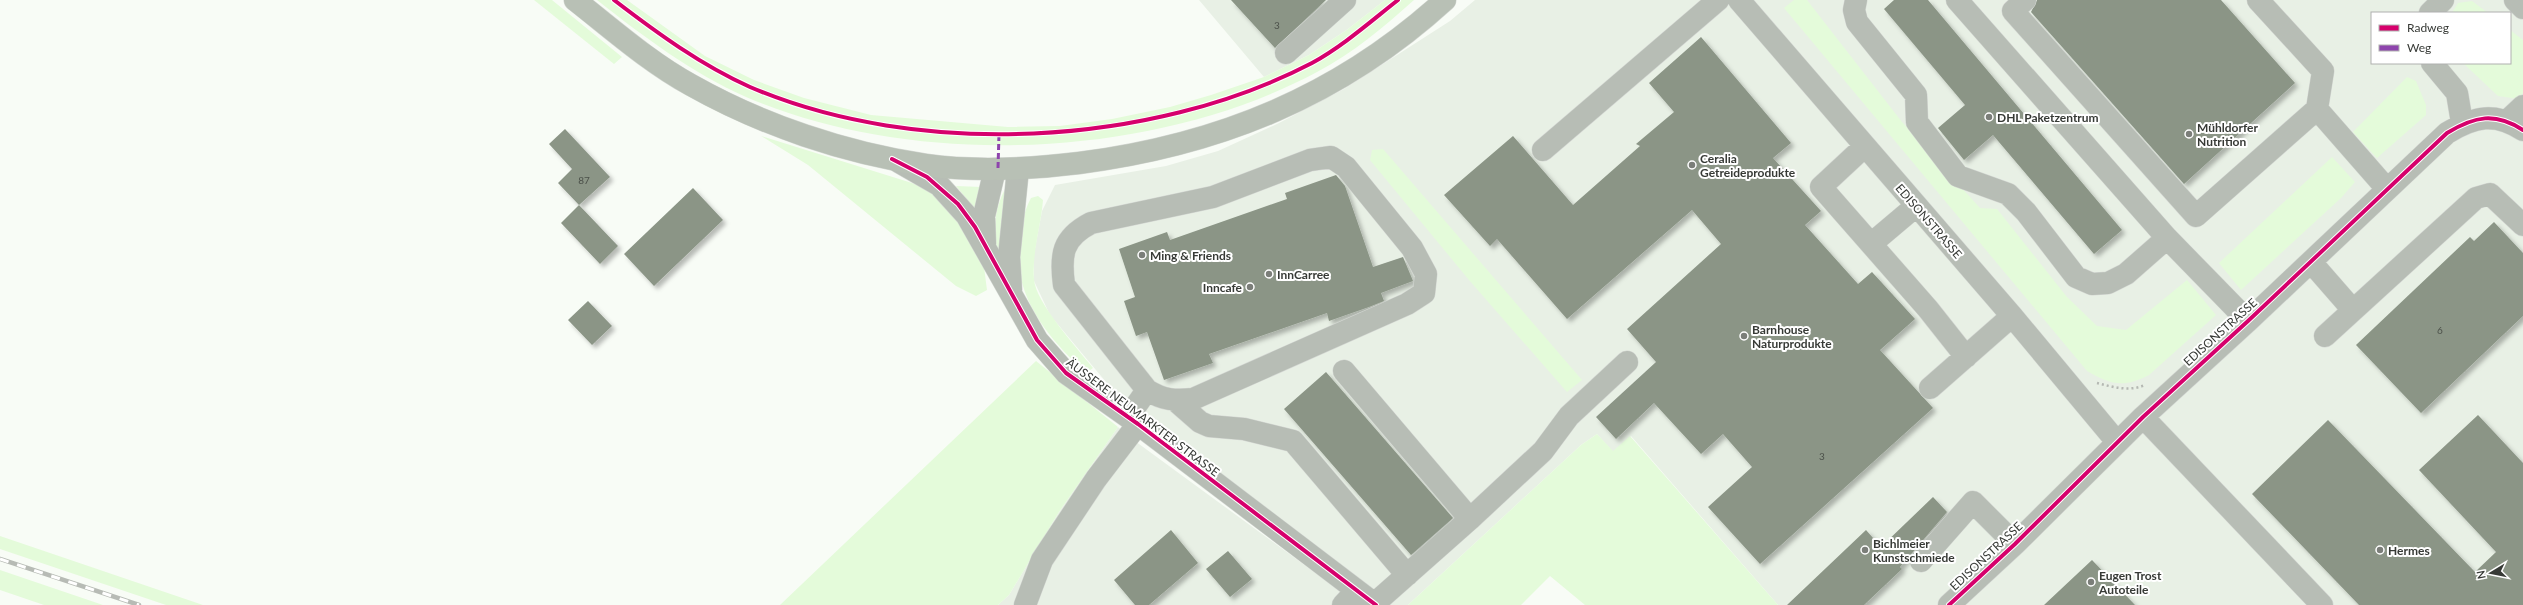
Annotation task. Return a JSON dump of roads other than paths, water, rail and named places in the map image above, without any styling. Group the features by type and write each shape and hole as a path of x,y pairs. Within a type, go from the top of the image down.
{"main road":[{"name":"ÄUSSERE NEUMARKTER STRASSE","path":"575,0 653,60 690,84 726,103 797,133 838,146 892,159 928,165 1018,169"},
{"path":"1018,169 1118,158 1159,150 1198,140 1277,111 1327,87 1368,62 1416,27 1445,0"}],"street":[{"path":"1543,150 1718,0"},
{"name":"EDISONSTRASSE","path":"1739,0 1864,147 2012,316 2117,442"},
{"path":"1856,0 1854,10 1857,22 1916,96 1916,122 1958,176 2008,194 2026,212 2076,277 2092,284 2108,283 2126,274 2167,238"},
{"path":"1957,0 2167,238 2248,321"},
{"path":"2024,0 2013,10 2196,216 2317,110 2323,71 2258,0"},
{"path":"2431,12 2443,0"},
{"path":"2515,0 2523,8"},
{"path":"1286,53 1343,1"},
{"path":"2433,64 2456,93 2462,123"},
{"path":"2317,110 2387,190"},
{"name":"EDISONSTRASSE","path":"1949,605 2015,544 2142,417 2248,321 2447,132 2462,123 2492,117 2518,118"},
{"path":"1864,147 1821,187 1928,309 1966,357"},
{"path":"1331,157 1346,167 1412,248 1426,274 1424,293 1407,304 1193,398 1176,401 1159,397 1147,390 1064,285 1062,264 1066,243 1076,231 1091,223 1213,197 1310,160 1331,157"},
{"name":"ÄUSSERE NEUMARKTER STRASSE","path":"892,159 927,177 947,193 967,216 1012,293 1026,322 1050,358 1066,373 1133,420 1350,598 1375,604"},
{"name":"ÄUSSERE NEUMARKTER STRASSE","path":"985,247 984,216 995,168"},
{"name":"ÄUSSERE NEUMARKTER STRASSE","path":"1012,293 1009,257 1018,169"},
{"path":"2325,336 2352,309 2476,198 2490,194 2523,225"},
{"path":"1871,244 1916,206"},
{"path":"2310,262 2352,309"},
{"path":"1930,388 2012,316"},
{"path":"1375,604 1543,451 1569,416 1627,362"},
{"path":"1344,371 1470,519"},
{"path":"1025,605 1042,560 1133,420 1147,390"},
{"path":"1176,401 1200,422 1209,426 1244,429 1293,441 1407,575"},
{"path":"2142,417 2322,605"},
{"path":"1921,562 1973,502 2015,544"}],"railway":[{"path":"0,559 139,605"}],"place":[{"name":"DHL Paketzentrum","path":"1989,117"},
{"name":"Mühldorfer Nutrition","path":"2189,134"},
{"name":"Ceralia Getreideprodukte","path":"1692,165"},
{"name":"Ming & Friends","path":"1142,255"},
{"name":"InnCarree","path":"1269,274"},
{"name":"Inncafe","path":"1250,287"},
{"name":"Barnhouse Naturprodukte","path":"1744,336"},
{"name":"Bichlmeier Kunstschmiede","path":"1865,550"},
{"name":"Hermes","path":"2380,550"},
{"name":"Eugen Trost Autoteile","path":"2091,582"}]}
